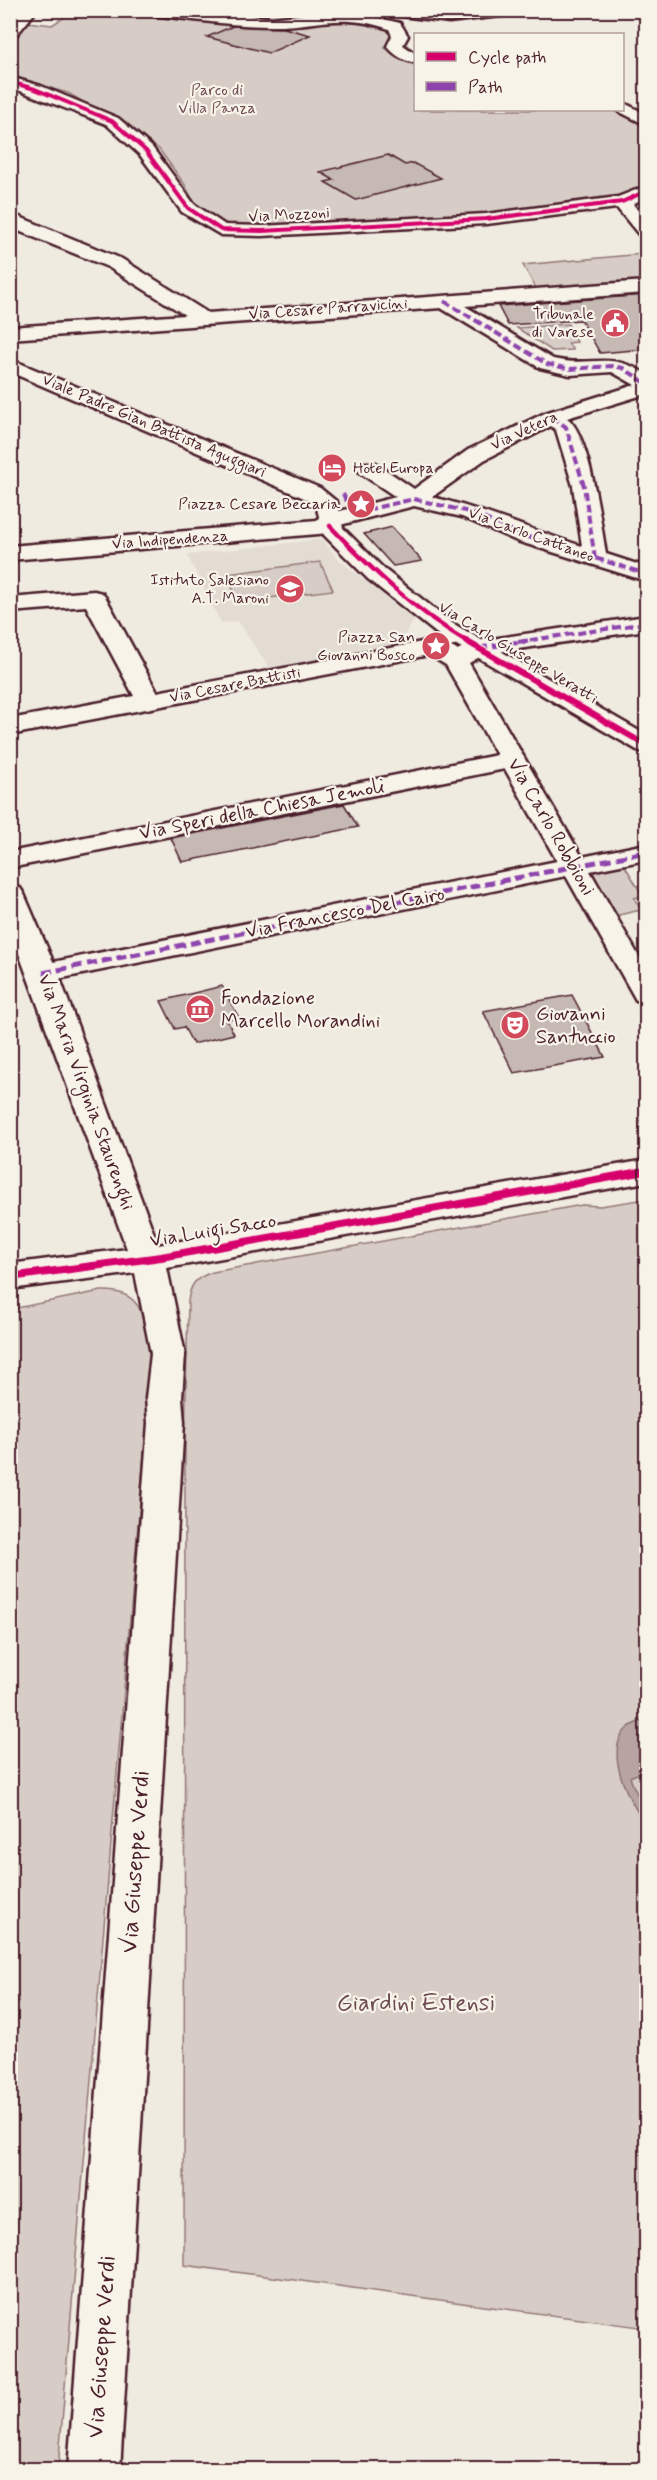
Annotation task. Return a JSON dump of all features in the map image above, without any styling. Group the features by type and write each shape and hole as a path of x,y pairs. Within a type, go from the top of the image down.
{"street":[{"path":"10,34 30,10"},
{"path":"142,10 243,14 290,10"},
{"path":"386,10 449,18 518,10"},
{"path":"243,14 272,22 331,15 374,19 395,27 400,36 395,46 405,55 414,58"},
{"name":"Via Mozzoni","path":"10,82 35,89 112,121 146,151 188,208 221,230 261,231 486,219 622,202 646,191"},
{"path":"624,108 646,120"},
{"path":"622,202 646,232"},
{"path":"10,218 27,228 116,263 205,319"},
{"name":"Via Cesare Parravicini","path":"10,333 646,286"},
{"path":"444,301 548,364 570,369 612,366 623,368 646,383"},
{"name":"Viale Padre Gian Battista Aguggiari","path":"10,365 298,487 326,502 329,522"},
{"name":"Via Vetera","path":"414,499 476,454 552,417 646,388"},
{"path":"552,417 566,426 584,486 595,559"},
{"path":"368,468 414,499"},
{"path":"342,494 353,513 414,499"},
{"path":"329,522 414,499"},
{"name":"Via Carlo Cattaneo","path":"414,499 469,512 525,536 646,574"},
{"name":"Via Indipendenza","path":"10,553 329,522"},
{"name":"Via Carlo Giuseppe Veratti","path":"329,522 376,574 456,635 646,745"},
{"path":"10,605 94,598 149,701"},
{"path":"429,648 441,651 456,661 478,648 646,623"},
{"name":"Via Cesare Battisti","path":"10,727 429,648 456,635"},
{"name":"Via Carlo Robbioni","path":"456,661 646,993"},
{"name":"Via Speri della Chiesa Jemoli","path":"10,860 513,760"},
{"name":"Via Francesco Del Cairo","path":"43,973 646,852"},
{"name":"Via Maria Virginia Staurenghi","path":"10,894 43,973 145,1258"},
{"name":"Via Luigi Sacco","path":"145,1258 202,1245 646,1166"},
{"name":"Via Luigi Sacco","path":"145,1258 646,1171"},
{"path":"10,1277 145,1258"},
{"name":"Via Giuseppe Verdi","path":"94,2469 166,1423 164,1398 168,1354 155,1282 145,1258"}],"shaded area":[{"name":"Istituto Salesiano A.T. Maroni","path":"322,539 337,558 414,620 398,645 270,670 238,621 221,623 187,555"},
{"path":"646,1720 646,1774 630,1777 645,1810 646,1824 623,1782 618,1766 617,1751 621,1737 630,1727"}],"green space":[{"name":"Parco di Villa Panza","path":"74,11 128,11 235,26 247,22 285,18 349,19 380,23 400,36 385,48 399,58 414,62 414,111 618,111 646,125 646,185 612,200 556,208 366,222 238,227 216,220 197,209 185,185 159,149 126,127 68,93 11,78 11,41 27,22 52,25"},
{"path":"258,11 523,11 473,18 435,19 348,12 302,18 278,18"},
{"path":"642,254 646,260 646,283 538,292 523,265"},
{"path":"568,324 577,342 568,343 573,350 552,351 517,328"},
{"path":"320,562 333,590 238,602 227,574"},
{"path":"622,861 643,896 634,898 641,910 610,917 583,870"},
{"name":"Giardini Estensi","path":"646,1199 646,2328 184,2265 185,1442 188,1302 192,1286 198,1279 213,1272 582,1205 600,1206"},
{"path":"101,1291 116,1292 135,1302 141,1311 152,1360 58,2469 11,2470 11,1309"}],"building":[{"path":"233,26 284,28 310,35 269,53 207,37"},
{"path":"388,155 405,165 413,163 441,178 356,200 325,182 334,180 320,172"},
{"name":"Tribunale di Varese","path":"646,295 646,349 600,353 581,320 508,325 498,306"},
{"path":"392,527 422,561 393,566 364,534"},
{"path":"344,804 358,827 182,862 171,838"},
{"name":"Fondazione Marcello Morandini","path":"222,986 239,1018 227,1020 234,1034 193,1044 184,1027 175,1029 161,1001"},
{"name":"Giovanni Santuccio","path":"572,995 605,1057 514,1073 483,1011"}],"marked path":[{"path":"444,301 547,364 570,369 612,366 623,368 646,383"},
{"path":"552,417 566,427 584,486 595,559"},
{"path":"343,494 353,513 414,499 469,512 525,536 646,574"},
{"path":"478,648 646,623"},
{"path":"43,973 646,852"}],"cycle path":[{"path":"10,82 35,89 112,121 146,151 188,208 221,230 262,231 486,219 622,202 646,191"},
{"path":"330,526 376,574 444,628 646,745"},
{"path":"10,1277 161,1257 646,1171"}],"place":[{"name":"Tribunale di Varese","path":"615,323"},
{"name":"Hotel Europa","path":"332,468"},
{"name":"Piazza Cesare Beccaria","path":"361,504"},
{"name":"Istituto Salesiano A.T. Maroni","path":"290,589"},
{"name":"Piazza San Giovanni Bosco","path":"436,646"},
{"name":"Fondazione Marcello Morandini","path":"200,1009"},
{"name":"Giovanni Santuccio","path":"515,1025"}]}
